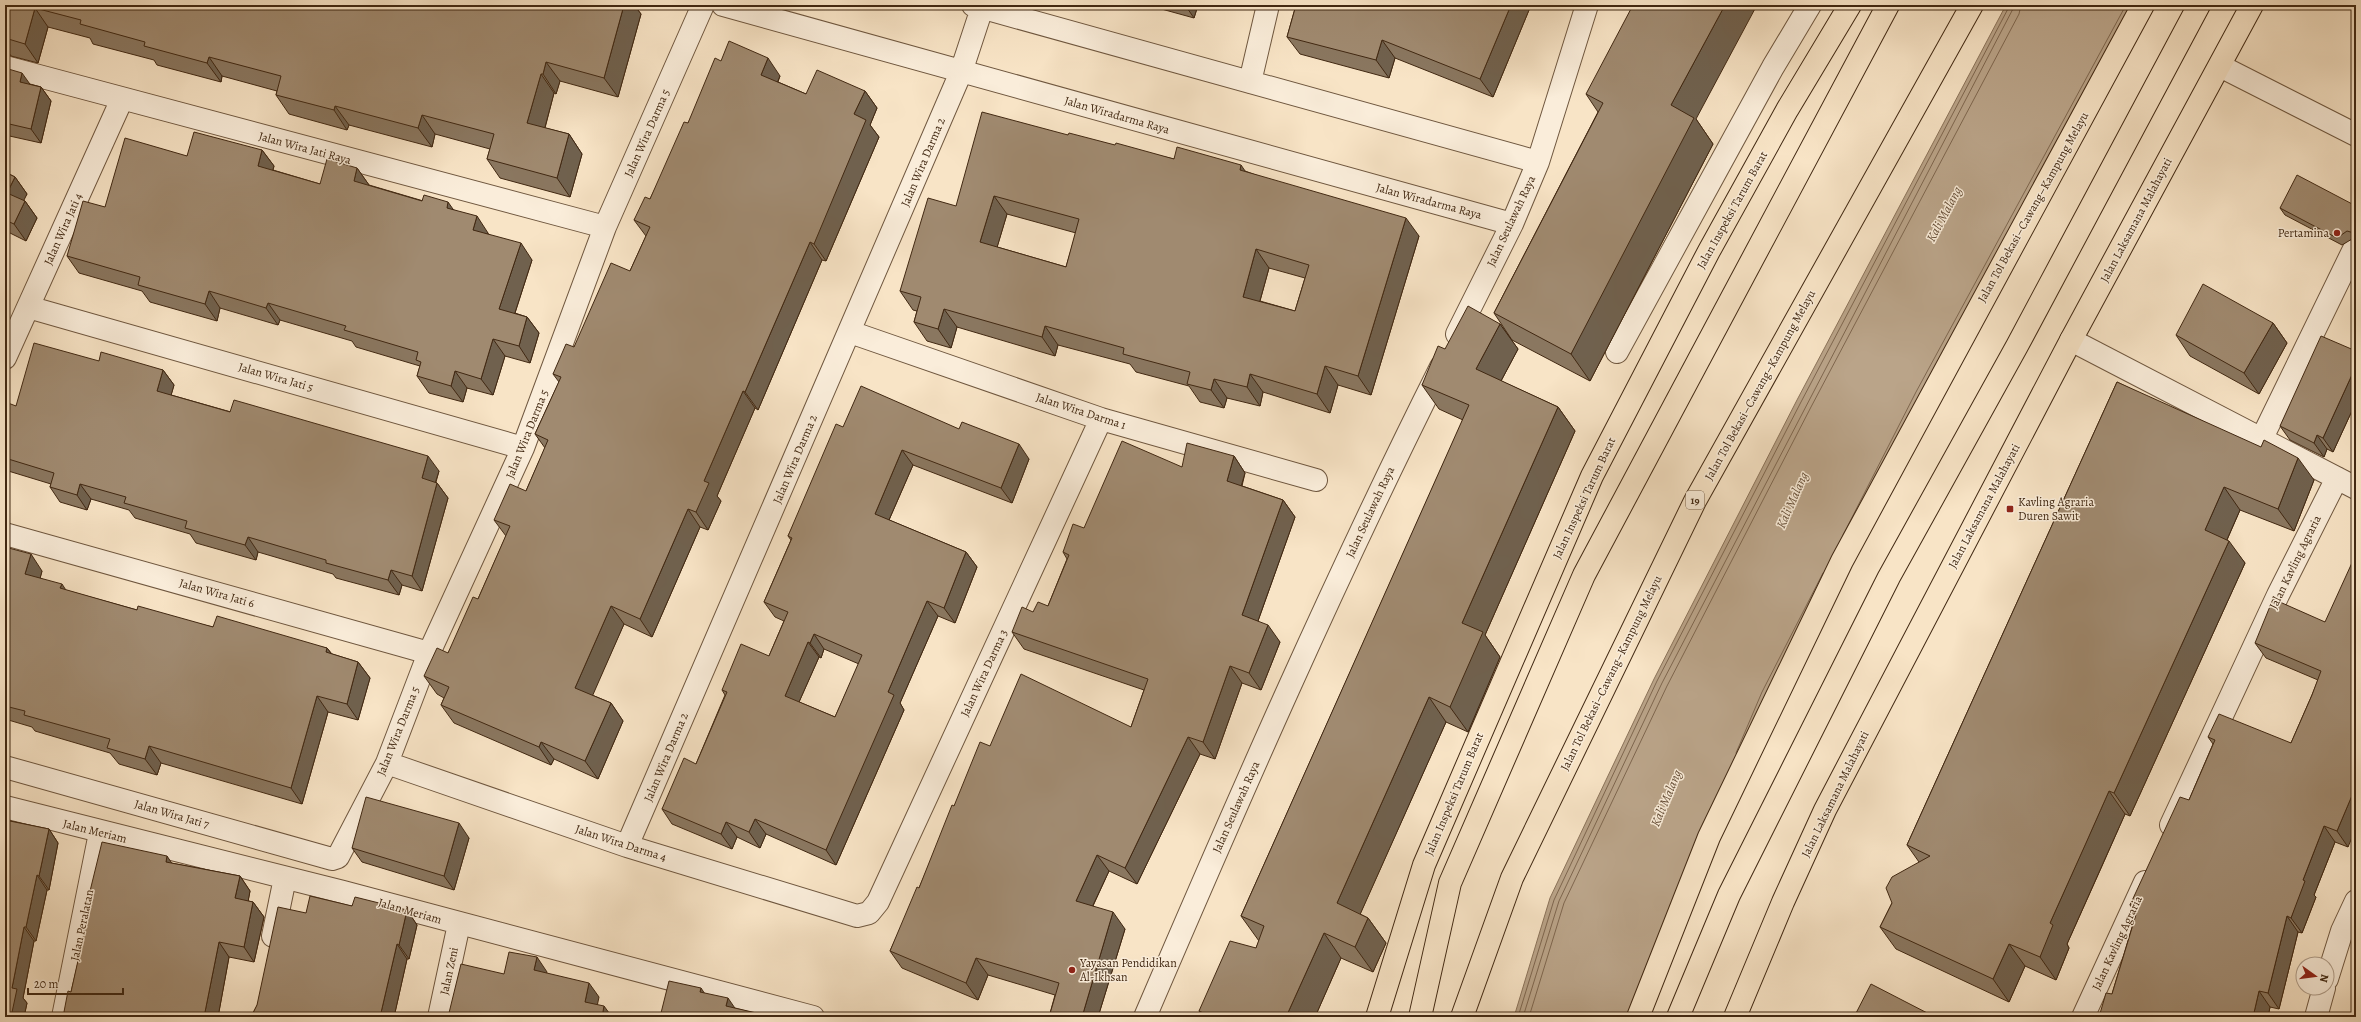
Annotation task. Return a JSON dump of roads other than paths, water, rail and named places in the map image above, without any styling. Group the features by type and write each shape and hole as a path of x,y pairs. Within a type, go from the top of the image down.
{"main road":[{"name":"Jalan Inspeksi Tarum Barat","path":"1377,1017 1424,864 1592,476 1709,251 1787,110 1850,5"},
{"path":"1420,1017 1450,883 1584,575 1888,5"},
{"name":"Jalan Tol Bekasi–Cawang–Kampung Melayu","path":"1462,1017 1512,878 1695,501 1972,5"},
{"name":"Jalan Tol Bekasi–Cawang–Kampung Melayu","path":"1638,1017 1709,837 1842,560 2143,5"},
{"path":"1678,1017 1729,895 1889,577 2017,346 2199,5"},
{"name":"Jalan Laksamana Malahayati","path":"1735,1017 1783,902 1825,810 2072,340 2252,5"}],"street":[{"name":"Jalan Wira Darma 5","path":"338,857 387,763 430,653 523,448 605,227 703,5"},
{"name":"Jalan Wiradarma Raya","path":"722,5 1512,224"},
{"path":"1250,82 1268,5"},
{"name":"Jalan Seulawah Raya","path":"1145,1017 1238,801 1373,502 1512,224 1538,162 1587,5"},
{"path":"1617,352 1773,67 1810,5"},
{"name":"Jalan Wira Darma 2","path":"627,846 961,72 980,6"},
{"path":"980,6 1538,162"},
{"path":"2220,66 2356,135"},
{"name":"Jalan Wira Jati Raya","path":"5,67 605,227"},
{"name":"Jalan Wira Jati 4","path":"5,358 122,99"},
{"path":"2262,438 2353,251"},
{"name":"Jalan Wira Jati 5","path":"28,307 523,448"},
{"name":"Jalan Wira Darma 1","path":"850,332 1101,419 1316,480"},
{"path":"2072,340 2356,488"},
{"name":"Jalan Wira Darma 3","path":"857,916 869,913 878,902 1101,419"},
{"name":"Jalan Kavling Agraria","path":"2162,845 2278,595 2337,478"},
{"name":"Jalan Wira Jati 6","path":"5,534 430,653"},
{"name":"Jalan Wira Darma 4","path":"387,763 627,846 857,916"},
{"name":"Jalan Wira Jati 7","path":"5,767 332,859 338,857"},
{"name":"Jalan Meriam","path":"5,807 100,833 285,878 671,981 813,1017"},
{"name":"Jalan Peralatan","path":"63,1017 100,833"},
{"name":"Jalan Kavling Agraria","path":"2083,1017 2152,867"},
{"path":"269,955 285,878"},
{"path":"2334,956 2342,931 2356,901"},
{"name":"Jalan Zeni","path":"439,1017 459,924"},
{"path":"667,1003 671,981"},
{"path":"2316,1017 2322,996"}],"water":[{"name":"Kali Malang","path":"2006,5 2143,5 1775,698 1642,1017 1514,1017 1550,898 1654,679 1797,400"}],"place":[{"name":"Pertamina","path":"2337,233"},
{"name":"Kavling Agraria Duren Sawit","path":"2010,509"},
{"name":"Yayasan Pendidikan Al-Ikhsan","path":"1072,970"}]}
